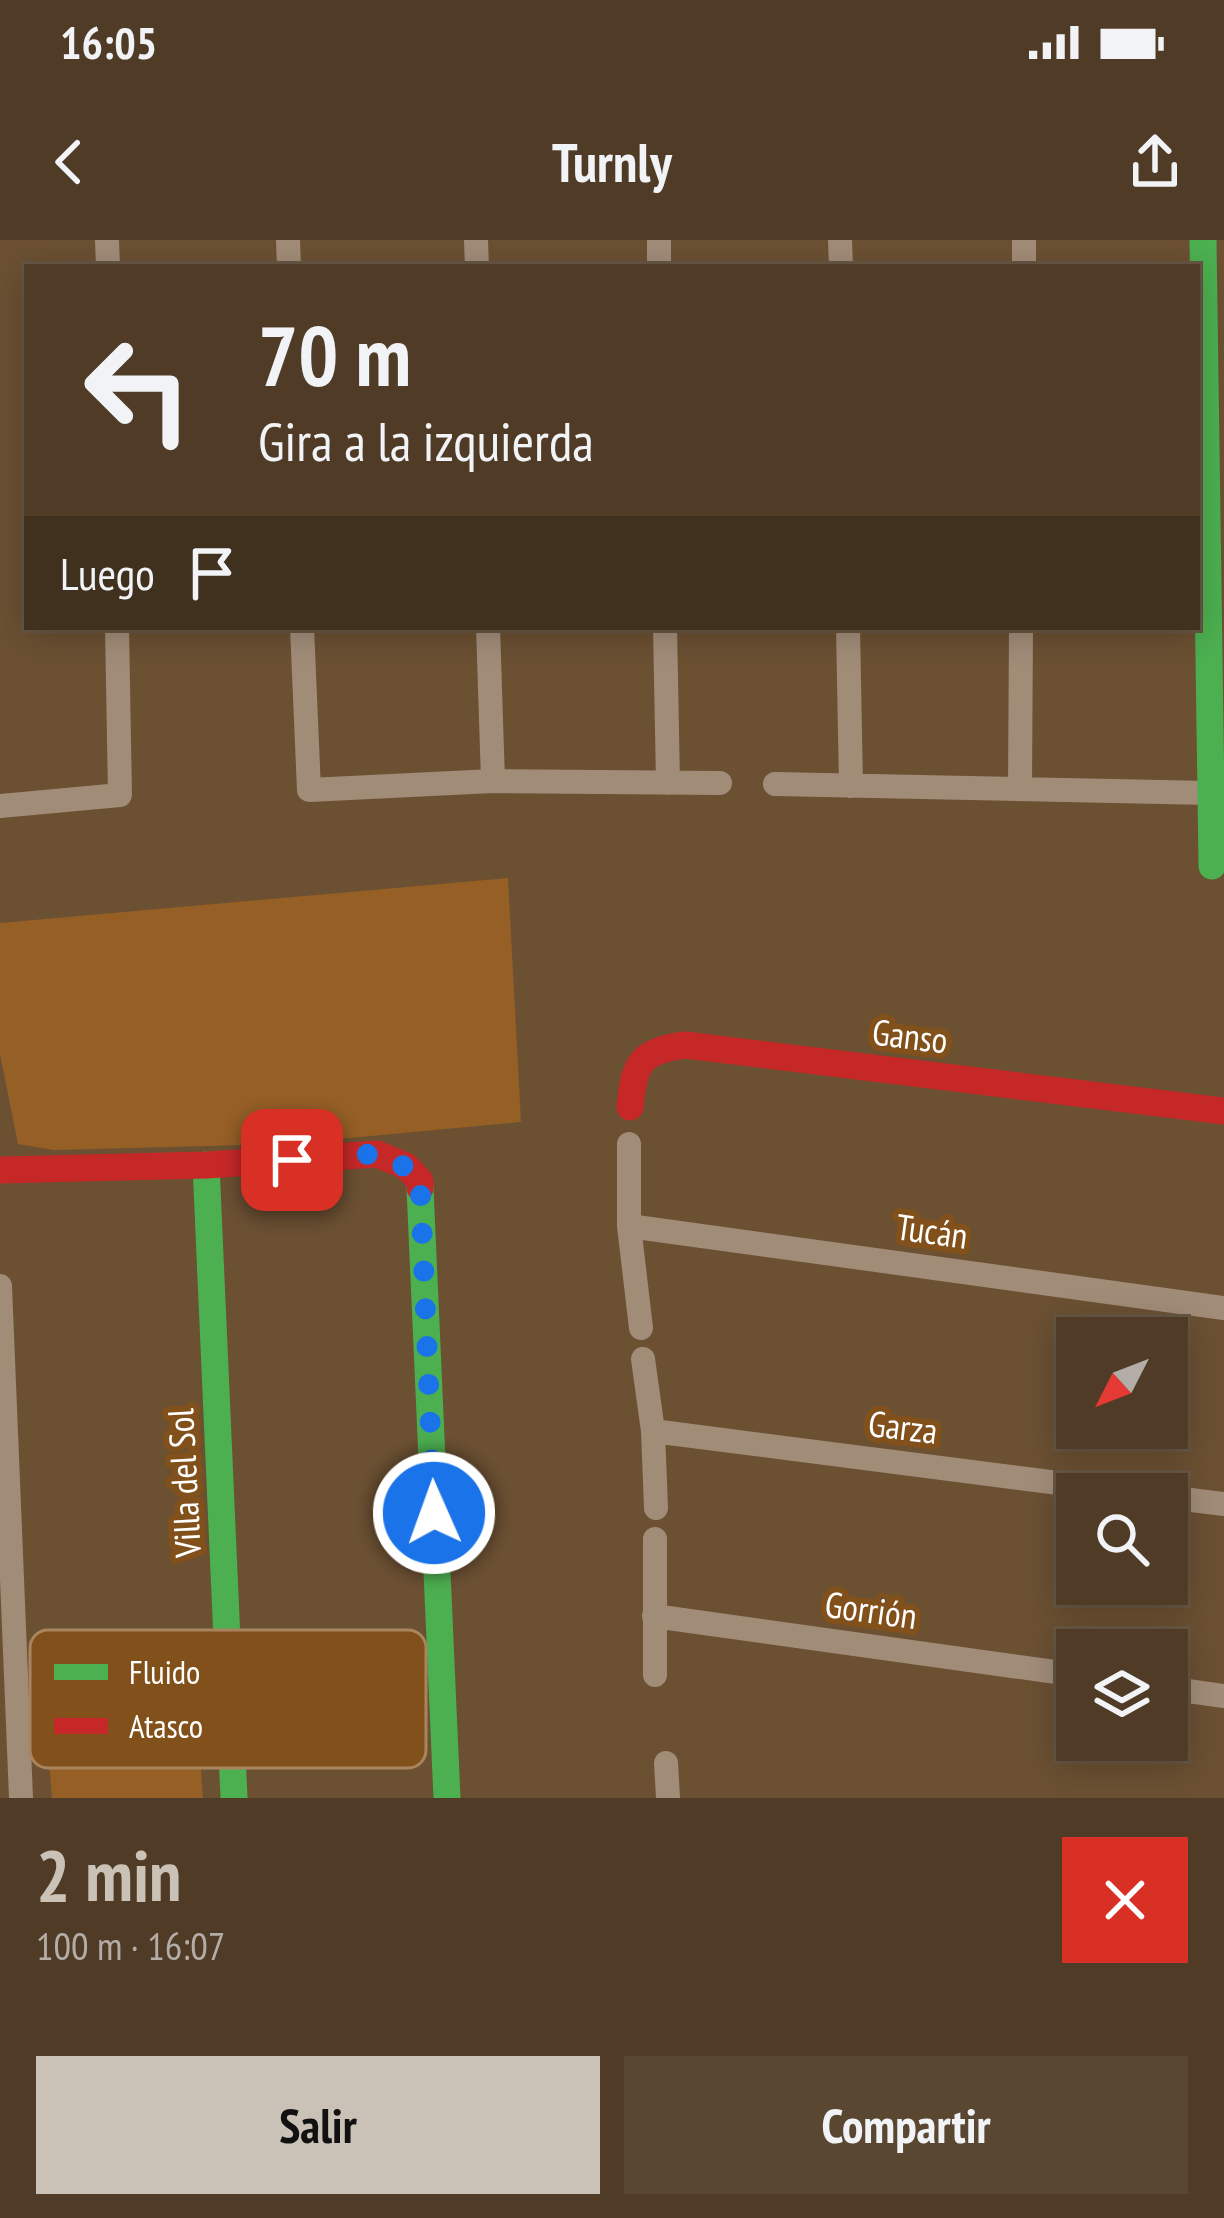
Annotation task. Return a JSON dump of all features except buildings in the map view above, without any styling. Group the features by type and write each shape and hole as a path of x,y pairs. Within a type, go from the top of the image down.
{"street":[{"path":"1203,240 1212,866"},
{"path":"0,806 120,795 117,630"},
{"path":"302,630 309,790 494,782 720,782"},
{"path":"488,630 494,782"},
{"path":"665,630 668,783"},
{"path":"848,630 851,786"},
{"path":"1020,788 1022,630"},
{"path":"775,784 1210,793"},
{"name":"Ganso","path":"630,1107 633,1075 644,1057 659,1048 685,1045 1224,1111"},
{"path":"629,1144 629,1226 641,1328"},
{"path":"0,1170 206,1165 377,1154 406,1166 420,1180 447,1798"},
{"name":"Villa del Sol","path":"206,1165 227,1630"},
{"name":"Tucán","path":"629,1226 1224,1308"},
{"path":"0,1286 21,1798"},
{"path":"643,1359 653,1431 656,1508"},
{"name":"Garza","path":"653,1431 1056,1483"},
{"path":"1188,1500 1224,1504"},
{"path":"655,1539 655,1675"},
{"name":"Gorrión","path":"654,1616 1056,1673"},
{"path":"1188,1691 1224,1696"},
{"path":"666,1763 668,1798"},
{"name":"Villa del Sol","path":"233,1768 234,1798"}],"shaded area":[{"path":"508,878 521,1122 286,1144 54,1150 18,1144 0,1054 0,923"},
{"path":"49,1768 201,1768 203,1798 52,1798"}],"traffic: fast":[{"path":"1203,240 1212,866"},
{"path":"206,1165 227,1630"},
{"path":"420,1188 447,1798"},
{"path":"233,1768 234,1798"}],"traffic: jam":[{"path":"630,1107 642,1062 658,1051 685,1045 1224,1111"},
{"path":"0,1170 206,1165 377,1154 406,1166 420,1181 420,1188"}],"route":[{"path":"292,1160 377,1154 406,1166 420,1180 434,1513"}]}
